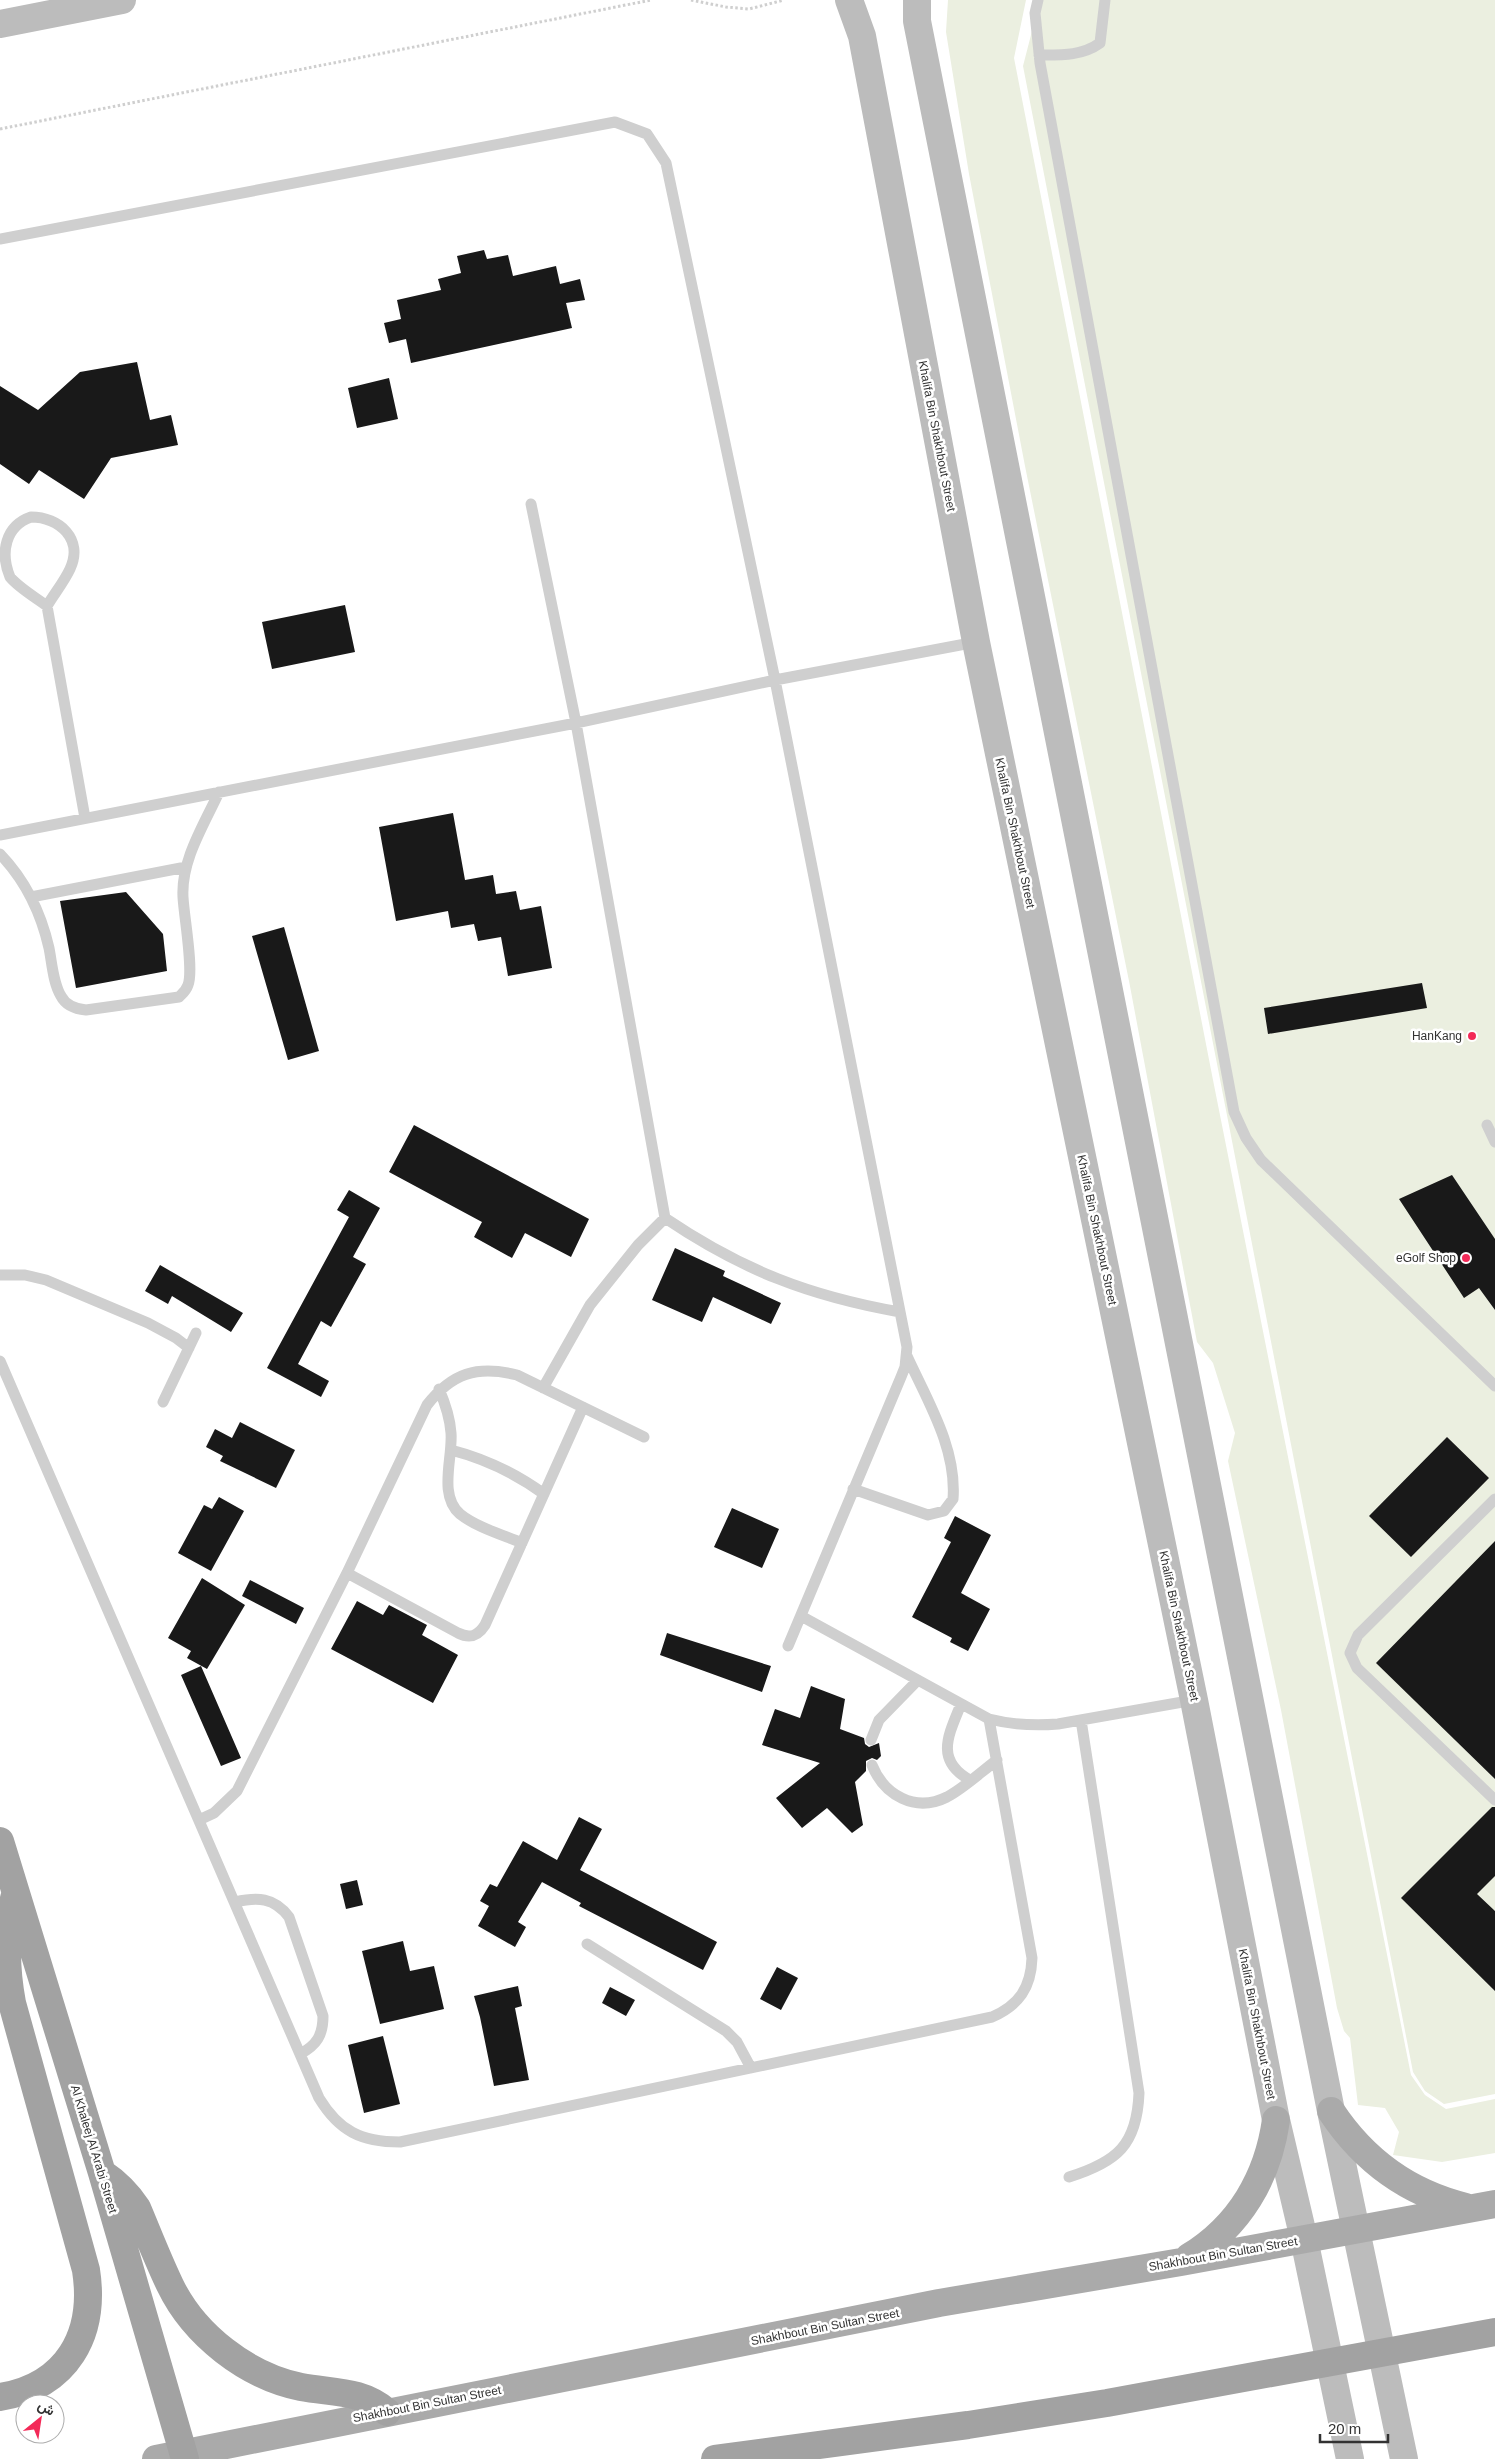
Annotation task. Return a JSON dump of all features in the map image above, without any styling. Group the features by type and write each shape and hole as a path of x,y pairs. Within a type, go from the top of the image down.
{"highway":[{"name":"Al Khaleej Al Arabi Street","path":"0,1841 102,2173 184,2457"},
{"path":"0,2397 16,2394 37,2386 55,2373 70,2356 82,2337 88,2315 90,2293 86,2270 12,2003 8,1981 7,1936 16,1892"},
{"path":"102,2173 122,2188 137,2208 170,2286 189,2315 213,2341 241,2362 279,2380 299,2386 360,2395 370,2399 387,2412"},
{"path":"715,2459 996,2421 1495,2332"}],"main road":[{"path":"0,24 122,0"},
{"name":"Khalifa Bin Shakhbout Street","path":"849,0 862,36 976,642 1194,1700 1276,2120 1304,2239 1350,2459"},
{"path":"917,0 917,21 1331,2111 1404,2459"},
{"path":"1331,2111 1357,2146 1391,2175 1429,2196 1483,2206"},
{"path":"1181,2262 1212,2242 1225,2230 1248,2202 1270,2154 1276,2120"},
{"name":"Shakhbout Bin Sultan Street","path":"156,2459 184,2457 387,2412 939,2303 1181,2262 1483,2206"}],"lane":[{"path":"1038,0 1035,13 1039,55 1234,1112 1246,1138 1261,1160 1495,1386"},
{"path":"1039,55 1090,51 1100,43 1105,0"},
{"path":"0,238 615,122 647,134 666,163 775,680 900,1312 907,1356 941,1432 951,1470 953,1499 944,1511 928,1515 853,1490"},
{"path":"531,504 576,723 665,1218 700,1242 777,1280 850,1303 900,1312"},
{"path":"46,606 70,569 73,547 69,536 58,524 42,517 31,517 16,524 4,536 1,547 1,559 11,579 46,606 85,818"},
{"path":"0,835 576,723 775,680 976,642"},
{"path":"0,854 18,875 31,897 42,921 60,995 71,1007 86,1010 178,997 185,992 189,984 183,897 186,868 219,792"},
{"path":"31,897 186,868"},
{"path":"1487,1125 1495,1142"},
{"path":"543,1388 590,1306 632,1253 665,1218"},
{"path":"0,1275 24,1275 46,1280 148,1323 176,1338 189,1348"},
{"path":"163,1402 196,1333"},
{"path":"788,1646 901,1377 907,1356"},
{"path":"0,1361 319,2098 329,2114 344,2128 361,2137 380,2142 400,2142 992,2017 1006,2011 1018,2001 1027,1988 1031,1974 1032,1958 989,1719"},
{"path":"199,1820 214,1813 237,1791 346,1573 427,1405 439,1389 463,1375 476,1371 497,1370 517,1374 644,1437"},
{"path":"439,1389 449,1419 451,1450 449,1495 459,1513 522,1543"},
{"path":"346,1573 458,1634 470,1637 477,1635 486,1625 583,1407"},
{"path":"451,1450 491,1462 528,1482 544,1494"},
{"path":"1494,1798 1357,1668 1350,1654 1358,1635 1495,1499"},
{"path":"801,1616 989,1719 1012,1724 1035,1726 1194,1700"},
{"path":"870,1740 879,1720 918,1680"},
{"path":"961,1704 948,1736 947,1747 953,1767 970,1780"},
{"path":"1069,2176 1097,2168 1112,2158 1124,2145 1133,2128 1138,2111 1139,2092 1080,1720"},
{"path":"872,1765 884,1786 903,1800 915,1803 938,1801 949,1796 997,1760"},
{"path":"235,1902 262,1898 282,1908 289,1917 323,2016 323,2028 319,2039 311,2048 300,2054"},
{"path":"587,1944 726,2031 736,2042 751,2068"}],"path":[{"path":"0,129 651,0"},
{"path":"691,0 726,7 749,9 784,0"}],"shaded area":[{"path":"948,0 1026,0 1014,58 1213,1080 1411,2075 1425,2095 1446,2109 1495,2099 1495,2153 1442,2162 1393,2155 1399,2132 1385,2108 1358,2105 1350,2038 1344,2031 1337,2008 1281,1710 1228,1461 1235,1433 1213,1363 1197,1342 1129,981 1025,466 969,174 946,32"},
{"path":"1040,0 1495,0 1495,2094 1444,2104 1425,2091 1413,2072 1023,66"}],"building":[{"path":"484,250 487,259 508,255 513,276 556,266 560,284 580,279 585,300 566,303 572,328 411,363 406,339 389,343 384,323 401,319 397,300 441,290 438,279 461,273 457,256"},
{"path":"137,362 150,420 171,415 178,445 111,458 84,499 39,470 29,484 0,464 0,386 38,410 80,372"},
{"path":"389,378 398,419 357,428 348,388"},
{"path":"345,605 355,652 272,669 262,622"},
{"path":"453,813 465,880 493,875 496,894 516,891 520,910 541,906 552,968 508,976 501,937 478,941 474,924 451,928 448,911 396,921 379,827"},
{"path":"126,892 163,934 167,971 76,988 60,901"},
{"path":"284,927 319,1051 288,1060 252,936"},
{"path":"1422,983 1427,1008 1268,1034 1264,1008"},
{"path":"414,1125 589,1219 571,1257 525,1233 512,1258 474,1237 482,1222 389,1172"},
{"name":"eGolf Shop","path":"1452,1175 1495,1239 1495,1310 1479,1288 1464,1298 1399,1199"},
{"path":"349,1190 380,1208 353,1257 366,1264 331,1327 321,1321 298,1364 329,1381 321,1397 267,1368 349,1217 337,1210"},
{"path":"675,1248 725,1271 723,1276 781,1303 771,1324 713,1297 702,1322 652,1300"},
{"path":"160,1265 243,1313 231,1332 172,1296 168,1304 145,1291"},
{"path":"240,1422 295,1450 276,1488 220,1461 223,1456 206,1447 215,1429 232,1438"},
{"path":"1447,1437 1489,1478 1411,1557 1369,1516"},
{"path":"219,1497 244,1511 211,1571 178,1553 204,1505 212,1509"},
{"path":"732,1508 779,1529 762,1568 714,1547"},
{"path":"955,1516 991,1535 961,1593 990,1609 968,1651 950,1642 952,1638 912,1617 951,1542 944,1538"},
{"path":"1495,1541 1495,1779 1376,1663"},
{"path":"202,1578 245,1605 207,1669 187,1658 191,1651 168,1638"},
{"path":"250,1580 304,1608 296,1624 242,1596"},
{"path":"357,1601 383,1615 389,1605 427,1625 422,1635 458,1655 433,1703 331,1649"},
{"path":"667,1633 771,1666 762,1692 660,1655"},
{"path":"201,1666 241,1758 221,1766 181,1675"},
{"path":"811,1686 845,1699 840,1729 864,1738 865,1744 869,1747 879,1743 881,1756 877,1760 872,1758 866,1761 866,1771 855,1782 863,1825 852,1833 827,1808 802,1828 776,1798 820,1763 762,1745 775,1709 800,1718"},
{"path":"1492,1807 1495,1807 1495,1876 1477,1894 1495,1911 1495,1991 1401,1898"},
{"path":"579,1817 602,1829 580,1870 717,1942 703,1970 579,1906 581,1903 542,1882 518,1922 526,1927 515,1947 478,1926 489,1906 480,1901 490,1884 497,1887 523,1841 557,1860"},
{"path":"357,1880 363,1905 346,1909 340,1884"},
{"path":"403,1941 410,1971 434,1966 444,2009 380,2024 362,1951"},
{"path":"777,1967 798,1978 781,2010 760,1999"},
{"path":"518,1986 522,2006 515,2008 529,2080 494,2086 474,1996"},
{"path":"610,1987 635,2000 626,2016 602,2003"},
{"path":"383,2036 400,2104 364,2113 348,2045"}],"place":[{"name":"HanKang","path":"1472,1036"},
{"name":"eGolf Shop","path":"1466,1258"}]}
